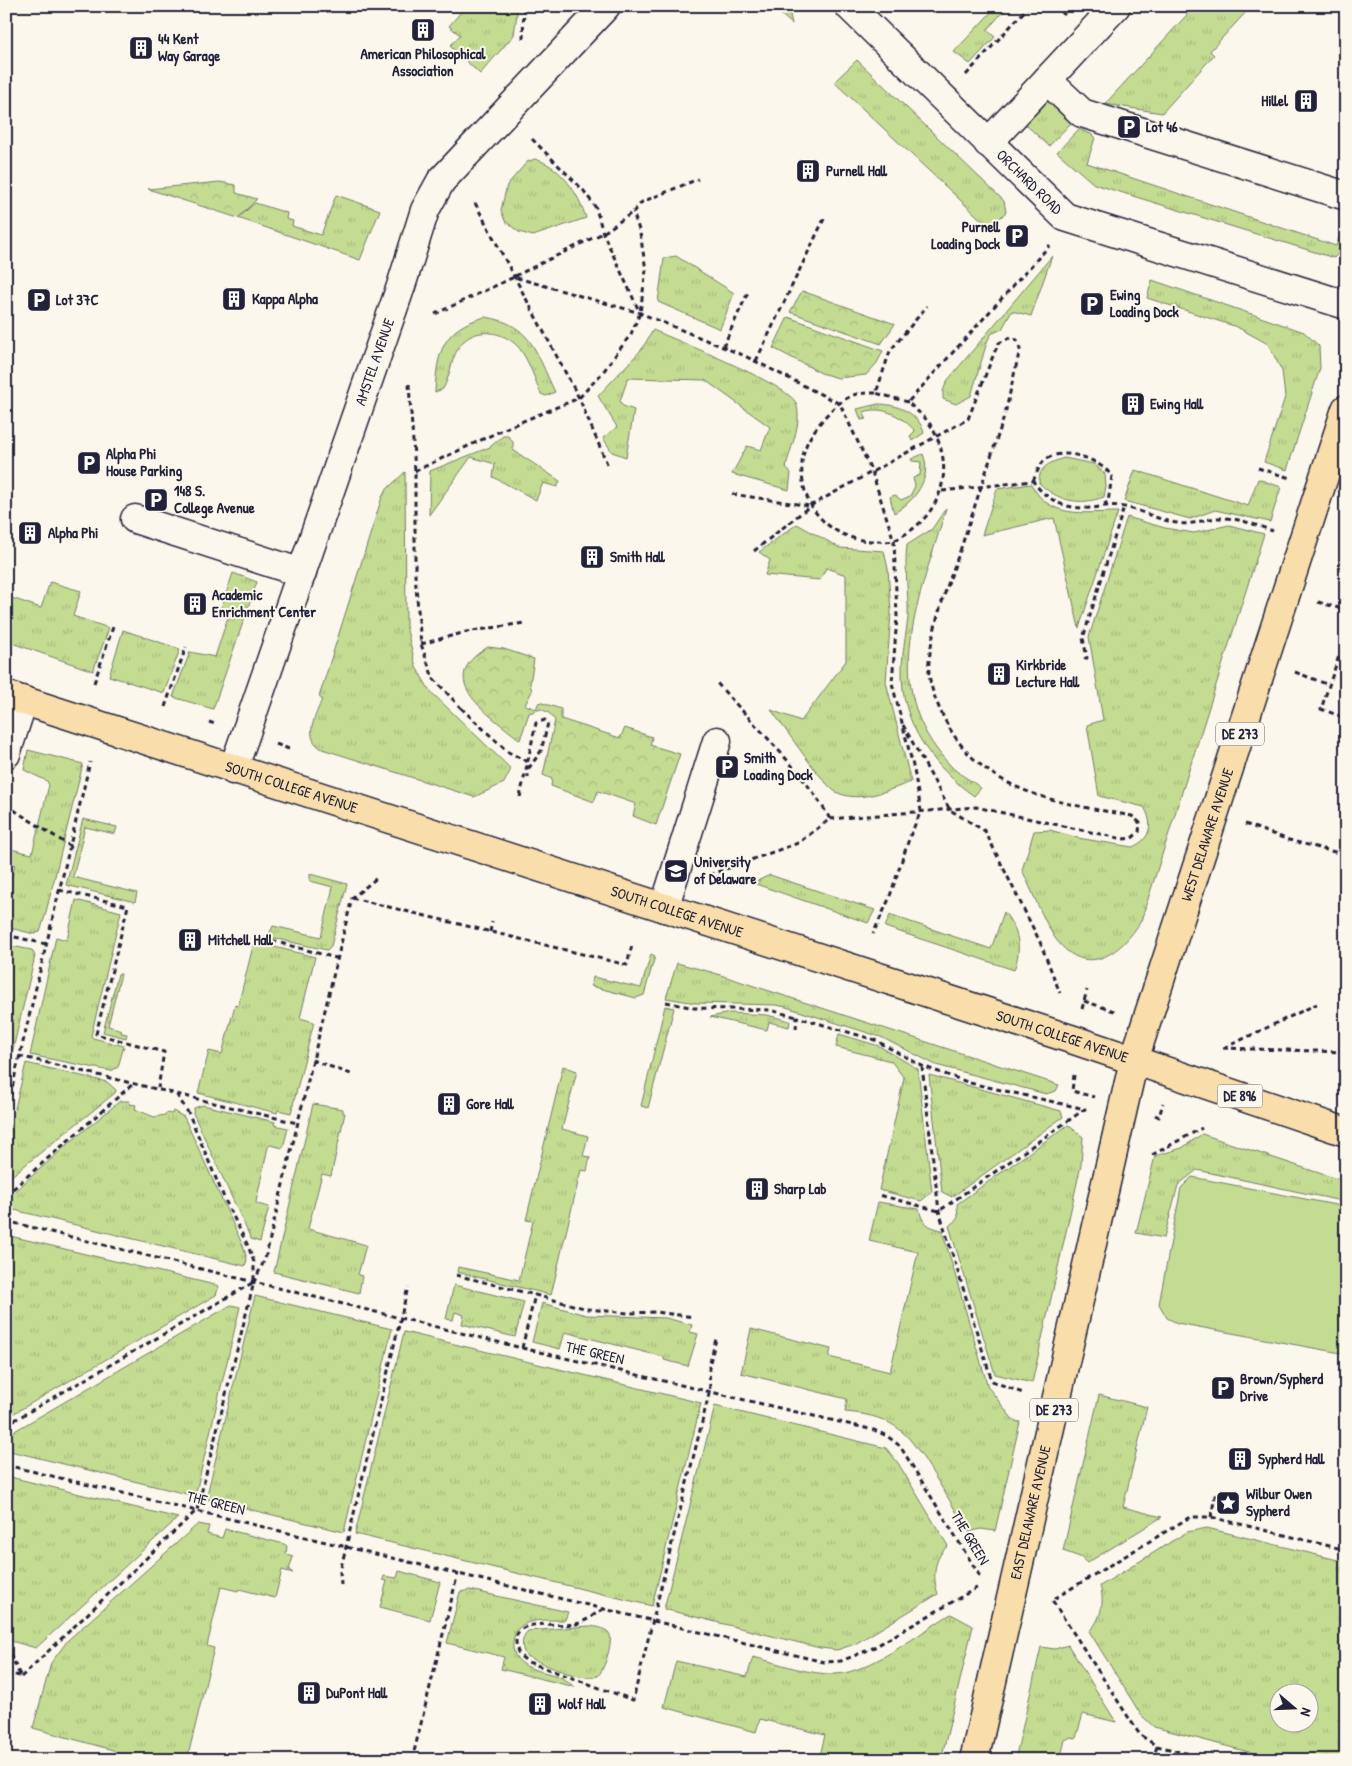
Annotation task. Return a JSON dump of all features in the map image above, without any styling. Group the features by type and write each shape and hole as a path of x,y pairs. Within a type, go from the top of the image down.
{"main road":[{"name":"WEST DELAWARE AVENUE","path":"1134,1060 1346,408"},
{"name":"SOUTH COLLEGE AVENUE","path":"15,698 1134,1060 1346,1132"},
{"name":"EAST DELAWARE AVENUE","path":"974,1760 1134,1060"}],"street":[{"name":"AMSTEL AVENUE","path":"233,770 398,295 425,210 441,181 606,6"},
{"name":"ORCHARD ROAD","path":"849,6 1065,217 1346,305"},
{"path":"988,143 1116,6"},
{"path":"1047,80 1082,112 1346,196"},
{"path":"135,519 302,574"},
{"path":"6,754 15,698"},
{"path":"664,908 717,741"}],"path":[{"path":"522,39 524,6"},
{"path":"966,76 1029,6"},
{"path":"1055,6 1067,18"},
{"path":"532,139 584,191 596,208 603,233 640,313"},
{"path":"435,314 603,233 633,212 642,202 698,178"},
{"path":"475,203 579,398 608,466"},
{"path":"415,471 511,426 579,398 603,372 630,334 640,313 646,270 640,233 633,212"},
{"path":"756,361 824,219"},
{"path":"908,402 1053,242"},
{"path":"514,277 640,313 756,361 840,404 872,472 894,541 897,617 892,683 900,721 914,770 921,812 910,836 889,899 873,934"},
{"path":"723,347 749,290"},
{"path":"876,393 890,351 927,306"},
{"path":"701,878 798,842 830,819 976,807 1123,839 1132,838 1140,832 1140,823 1132,816 1033,795 1009,785 984,769 961,747 933,696 928,662 943,598 1005,414 1020,349 1017,340 1009,338 999,343 968,419 810,506 754,551"},
{"path":"410,384 415,471 415,575 421,644 432,678 508,752 528,762 528,778"},
{"path":"876,393 908,402 931,425 936,436 945,462 942,491 928,517 894,541 862,542 842,534 824,523 810,506 800,474 806,444 821,420 840,404 857,394 876,393"},
{"path":"1060,454 1093,459 1106,468 1112,476 1108,502 1086,509 1065,506 1050,500 1039,491 1033,481 1041,464 1047,458 1060,454"},
{"path":"1258,468 1290,478"},
{"path":"942,491 1033,481"},
{"path":"732,494 810,506"},
{"path":"1101,505 1124,507 1176,523 1193,525 1217,518 1233,519 1274,531"},
{"path":"1084,659 1088,658 1083,638 1124,507"},
{"path":"1317,602 1346,610"},
{"path":"421,644 466,632 524,623"},
{"path":"94,683 114,624"},
{"path":"165,707 186,647"},
{"path":"1346,658 1339,656 1321,709 1346,718"},
{"path":"1294,672 1330,685"},
{"path":"716,682 790,766 823,806 830,819"},
{"path":"520,797 536,723 545,720 548,723 541,751 529,768"},
{"path":"900,721 950,810 985,831 1040,942 1060,993"},
{"path":"6,1113 90,762"},
{"path":"6,806 70,846"},
{"path":"1245,824 1289,840 1346,855"},
{"path":"20,1676 197,1510 254,1282 265,1259 352,898 378,877"},
{"path":"59,890 128,906 96,1034 164,1052 158,1088"},
{"path":"352,898 627,965 632,945"},
{"path":"490,932 492,922"},
{"path":"6,935 46,944"},
{"path":"255,936 336,958"},
{"path":"666,1002 694,1008 770,1010 875,1040 922,1066 970,1083 1085,1109 939,1211 879,1195"},
{"path":"1317,1004 1223,1048 1346,1052"},
{"path":"796,1029 797,1017"},
{"path":"19,1056 175,1092 297,1123"},
{"path":"312,1060 351,1074"},
{"path":"922,1066 939,1211 992,1380 1033,1397"},
{"path":"6,1195 134,1083"},
{"path":"175,1092 189,1114 225,1200 248,1246 254,1262 254,1282"},
{"path":"1152,1155 1202,1128"},
{"name":"THE GREEN","path":"6,1221 522,1348 710,1390 874,1430 893,1440 905,1454 984,1584 871,1650 841,1662 809,1659 6,1464"},
{"path":"456,1275 588,1308 628,1313 656,1312 694,1317"},
{"path":"6,1425 254,1282"},
{"path":"341,1585 340,1572 408,1287"},
{"path":"522,1348 535,1295"},
{"path":"603,1609 578,1624 529,1625 521,1631 517,1641 519,1655 528,1662 633,1700 710,1390 709,1366 716,1338"},
{"path":"1211,1517 1216,1491"},
{"path":"1214,1760 1157,1746 1140,1735 1052,1600 1190,1517 1204,1515 1346,1550"},
{"path":"1341,1549 1346,1528"},
{"path":"412,1760 458,1573"},
{"path":"6,1646 20,1676"},
{"path":"6,1673 20,1676"},
{"path":"1153,1760 1157,1746"}],"green space":[{"path":"455,6 518,6 514,35 480,74 450,46 460,35 449,26 461,12"},
{"path":"771,6 788,6 792,24"},
{"path":"997,6 1008,6 987,30 995,37 970,64 954,52"},
{"path":"1195,6 1242,6 1247,11 1210,51 1214,55 1162,113 1105,104"},
{"path":"857,60 1004,201 1006,212 990,228 834,82"},
{"path":"1048,101 1071,123 1049,146 1025,124"},
{"path":"1079,129 1091,134 1095,138 1087,163 1336,246 1346,220 1346,245 1334,258 1094,184 1057,152"},
{"path":"535,159 553,168 568,182 579,200 586,218 533,236 519,232 505,221 501,210 507,185 527,162"},
{"path":"220,182 236,185 236,193 257,199 238,218 148,189"},
{"path":"336,195 380,210 360,260 238,218 255,203 287,213 286,219 293,221 292,226 321,235"},
{"path":"676,256 734,293 720,329 658,302 664,258"},
{"path":"1052,256 1031,316 1012,311 1002,329 991,334 971,396 956,404 943,399 943,391 947,381"},
{"path":"1152,280 1304,332 1319,346 1320,368 1287,470 1264,462 1285,397 1282,371 1268,344 1237,327 1147,298"},
{"path":"802,291 895,324 881,344 790,312"},
{"path":"485,317 514,326 523,334 537,353 555,392 546,396 541,394 528,362 516,345 502,336 485,333 469,337 462,343 458,348 443,389 435,392 438,365 445,343 460,328"},
{"path":"788,317 883,351 877,363 866,375 838,378 821,373 773,348"},
{"path":"653,330 774,385 789,395 796,403 798,411 797,427 786,467 791,473 789,490 732,474 747,446 761,450 770,427 705,380 628,378 620,401 623,406 634,410 626,457 612,452 603,438 617,427 598,396 642,349"},
{"path":"885,404 906,411 917,420 924,433 912,441 910,436 915,431 899,417 885,411 871,410 864,412 866,419 861,420 857,409"},
{"path":"503,436 508,436 513,442 513,450 560,481 557,487 543,483 536,500 493,477 495,464 471,457 429,515 430,471 490,447"},
{"path":"923,454 926,472 920,488 908,503 894,513 890,497 895,495 901,500 910,496 915,486 913,478 920,475 921,462 912,461 911,459"},
{"path":"1064,458 1094,464 1105,474 1106,486 1104,497 1086,501 1069,500 1061,498 1039,483 1039,477 1046,466"},
{"path":"1135,470 1248,506 1258,479 1281,487 1270,522 1215,510 1190,519 1124,501"},
{"path":"405,472 406,626 416,667 430,691 511,769 504,783 474,797 322,749 313,739 312,726 322,699 319,697 382,497 386,490"},
{"path":"1031,484 1039,496 1048,504 1058,509 1081,513 1118,512 1079,628 1054,518 982,535 997,489"},
{"path":"946,508 917,607 911,640 909,672 914,704 927,735 953,768 981,788 974,796 945,772 922,743 907,709 903,690 902,664 908,618 907,545 932,529"},
{"path":"1127,517 1165,528 1194,533 1229,525 1264,534 1141,921 1115,951 1093,960 1082,959 1070,953 1054,937 1022,870 1034,831 1050,830 1078,838 1132,847 1143,840 1149,830 1149,819 1144,807 1099,796 1087,725 1103,720 1089,637"},
{"path":"797,524 840,548 884,551 888,569 891,612 886,682 911,782 884,792 864,796 854,797 836,792 813,767 771,710 801,721 846,661 846,575 826,568 820,580 765,575 770,560 759,552"},
{"path":"233,573 257,582 213,709 173,697 190,652 215,657 228,617 219,614"},
{"path":"50,582 81,591 73,616 109,628 93,671 6,641 6,596 41,608"},
{"path":"123,630 180,649 164,693 109,676"},
{"path":"488,647 504,649 534,659 530,684 532,691 525,705 536,709 539,702 561,709 561,719 620,738 625,728 652,737 650,745 680,754 656,825 633,816 636,804 598,791 594,802 551,786 552,779 543,775 555,720 549,713 541,709 529,713 520,740 482,708 471,696 465,684 465,672 472,659"},
{"path":"28,750 83,764 45,916 40,932 34,934 6,927 6,899 15,865 10,863 11,859 6,858 6,848 32,854 49,785 47,781 24,770"},
{"path":"83,819 117,827 115,834 85,827 73,877 137,893 135,902 66,885"},
{"path":"310,874 347,884 331,946 327,950 268,937 273,926 321,937 333,887 310,881"},
{"path":"770,875 875,910 868,923 753,883"},
{"path":"76,900 121,912 91,1036 124,1046 118,1067 111,1071 30,1055 56,937 67,940"},
{"path":"1004,912 1013,926 1018,939 1018,954 1014,970 885,927 890,915 991,949"},
{"path":"254,942 315,957 300,1018 314,1022 291,1113 278,1110 277,1113 198,1093 209,1051 222,1054 235,1005 238,1006"},
{"path":"6,945 32,950 35,956 6,1079"},
{"path":"651,954 655,956 644,995 636,998 591,986 593,977 641,988"},
{"path":"677,963 711,972 1059,1085 1056,1091 1046,1094 936,1065 881,1037 786,1007 776,1005 696,1003 666,998"},
{"path":"118,974 121,974 108,1026 122,1030 121,1033 127,1034 126,1038 103,1032"},
{"path":"665,1006 674,1008 648,1108 641,1106"},
{"path":"730,1013 767,1015 790,1021 789,1027 769,1022 767,1030 710,1017"},
{"path":"839,1034 879,1046 918,1069 932,1192 921,1201 879,1190 904,1078 891,1061 836,1047"},
{"path":"26,1063 107,1082 116,1090 115,1093 9,1178 6,1175 6,1145"},
{"path":"563,1066 577,1071 562,1129 588,1136 583,1156 590,1157 587,1171 581,1170 551,1295 457,1272 458,1267 519,1280 533,1221 526,1220"},
{"path":"929,1075 1061,1111 1063,1117 952,1197 942,1192"},
{"path":"120,1101 130,1101 129,1104 136,1105 135,1109 154,1117 165,1115 166,1113 172,1114 173,1111 184,1117 244,1248 247,1260 245,1266 6,1208 6,1199"},
{"path":"313,1104 343,1109 343,1113 345,1113 331,1176 322,1174 308,1229 366,1245 358,1275 362,1276 359,1293 274,1272"},
{"path":"203,1105 275,1122 274,1125 288,1128 283,1148 270,1145 268,1147 256,1202 257,1204 269,1207 260,1242 251,1239 193,1113 194,1108"},
{"path":"1068,1125 1083,1137 1081,1165 1032,1383 995,1374 949,1226 958,1218 957,1204"},
{"path":"1202,1134 1346,1182 1346,1202 1197,1170 1178,1185 1164,1238 1136,1233 1155,1156 1182,1148"},
{"path":"1192,1177 1346,1207 1346,1354 1177,1323 1167,1318 1159,1304 1181,1188"},
{"path":"878,1202 919,1209 926,1224 942,1230 988,1387 1014,1421 1020,1422 995,1531 981,1529 968,1532 917,1448 909,1438 889,1423 863,1414 845,1412 847,1399 741,1373 751,1329 831,1349 829,1357 890,1372 918,1252 869,1241"},
{"path":"6,1235 219,1286 216,1295 6,1418"},
{"path":"454,1285 524,1302 515,1337 462,1324 464,1315 455,1312 453,1320 446,1319"},
{"path":"255,1296 392,1329 344,1532 206,1499"},
{"path":"542,1303 586,1315 666,1318 692,1325 690,1332 698,1334 688,1366 664,1360 664,1357 565,1332 560,1349 532,1342"},
{"path":"231,1305 240,1307 195,1496 6,1450 6,1436"},
{"path":"404,1332 701,1403 652,1606 355,1534"},
{"path":"1099,1395 1147,1407 1123,1507 1162,1517 1087,1563 1080,1557 1063,1551"},
{"path":"715,1406 886,1448 898,1463 948,1546 937,1562 935,1581 938,1594 855,1644 837,1650 820,1648 664,1609"},
{"path":"6,1476 178,1518 36,1648 11,1641 6,1631"},
{"path":"198,1524 209,1526 207,1534 222,1538 225,1529 284,1544 287,1546 286,1554 293,1557 289,1570 293,1573 282,1570 275,1598 239,1589 238,1591 221,1587 207,1646 214,1648 187,1760 128,1758 119,1755 113,1750 33,1728 51,1663 68,1640"},
{"path":"1207,1528 1346,1562 1346,1760 1279,1760 1154,1727 1141,1715 1089,1631 1096,1622 1101,1610 1100,1586 1187,1532"},
{"path":"399,1571 440,1582 430,1620 380,1607 387,1581 383,1580 384,1576 397,1578"},
{"path":"470,1590 568,1612 565,1620 540,1620 525,1624 515,1634 513,1646 516,1657 526,1666 562,1678 575,1687 501,1669 504,1657 447,1643 460,1592"},
{"path":"951,1614 973,1626 941,1760 819,1760 825,1735 760,1719 756,1732 664,1707 676,1661 747,1677 753,1657 815,1673 836,1674 849,1672 864,1667 895,1650"},
{"path":"589,1626 605,1630 609,1633 610,1637 608,1655 598,1676 590,1677 571,1674 543,1664 526,1656 524,1653 523,1639 528,1631"},
{"path":"1068,1645 1116,1722 1083,1714 1076,1738 1071,1737 1065,1740 1060,1760 1015,1760 1041,1647 1055,1649"}],"place":[{"name":"American Philosophical Association","path":"423,30"},
{"name":"44 Kent Way Garage","path":"141,48"},
{"name":"Hillel","path":"1306,101"},
{"name":"Lot 46","path":"1129,127"},
{"name":"Purnell Hall","path":"808,171"},
{"name":"Purnell Loading Dock","path":"1017,236"},
{"name":"Kappa Alpha","path":"234,299"},
{"name":"Lot 37C","path":"39,300"},
{"name":"Ewing Loading Dock","path":"1092,304"},
{"name":"Ewing Hall","path":"1133,404"},
{"name":"Alpha Phi House Parking","path":"89,463"},
{"name":"148 S. College Avenue","path":"156,500"},
{"name":"Alpha Phi","path":"30,533"},
{"name":"Smith Hall","path":"592,557"},
{"name":"Academic Enrichment Center","path":"195,604"},
{"name":"Kirkbride Lecture Hall","path":"999,674"},
{"name":"Smith Loading Dock","path":"727,767"},
{"name":"University of Delaware","path":"676,871"},
{"name":"Mitchell Hall","path":"190,940"},
{"name":"Gore Hall","path":"449,1104"},
{"name":"Sharp Lab","path":"757,1189"},
{"name":"Brown/Sypherd Drive","path":"1223,1388"},
{"name":"Sypherd Hall","path":"1240,1459"},
{"name":"Wilbur Owen Sypherd","path":"1228,1503"},
{"name":"DuPont Hall","path":"309,1693"},
{"name":"Wolf Hall","path":"540,1704"}]}
